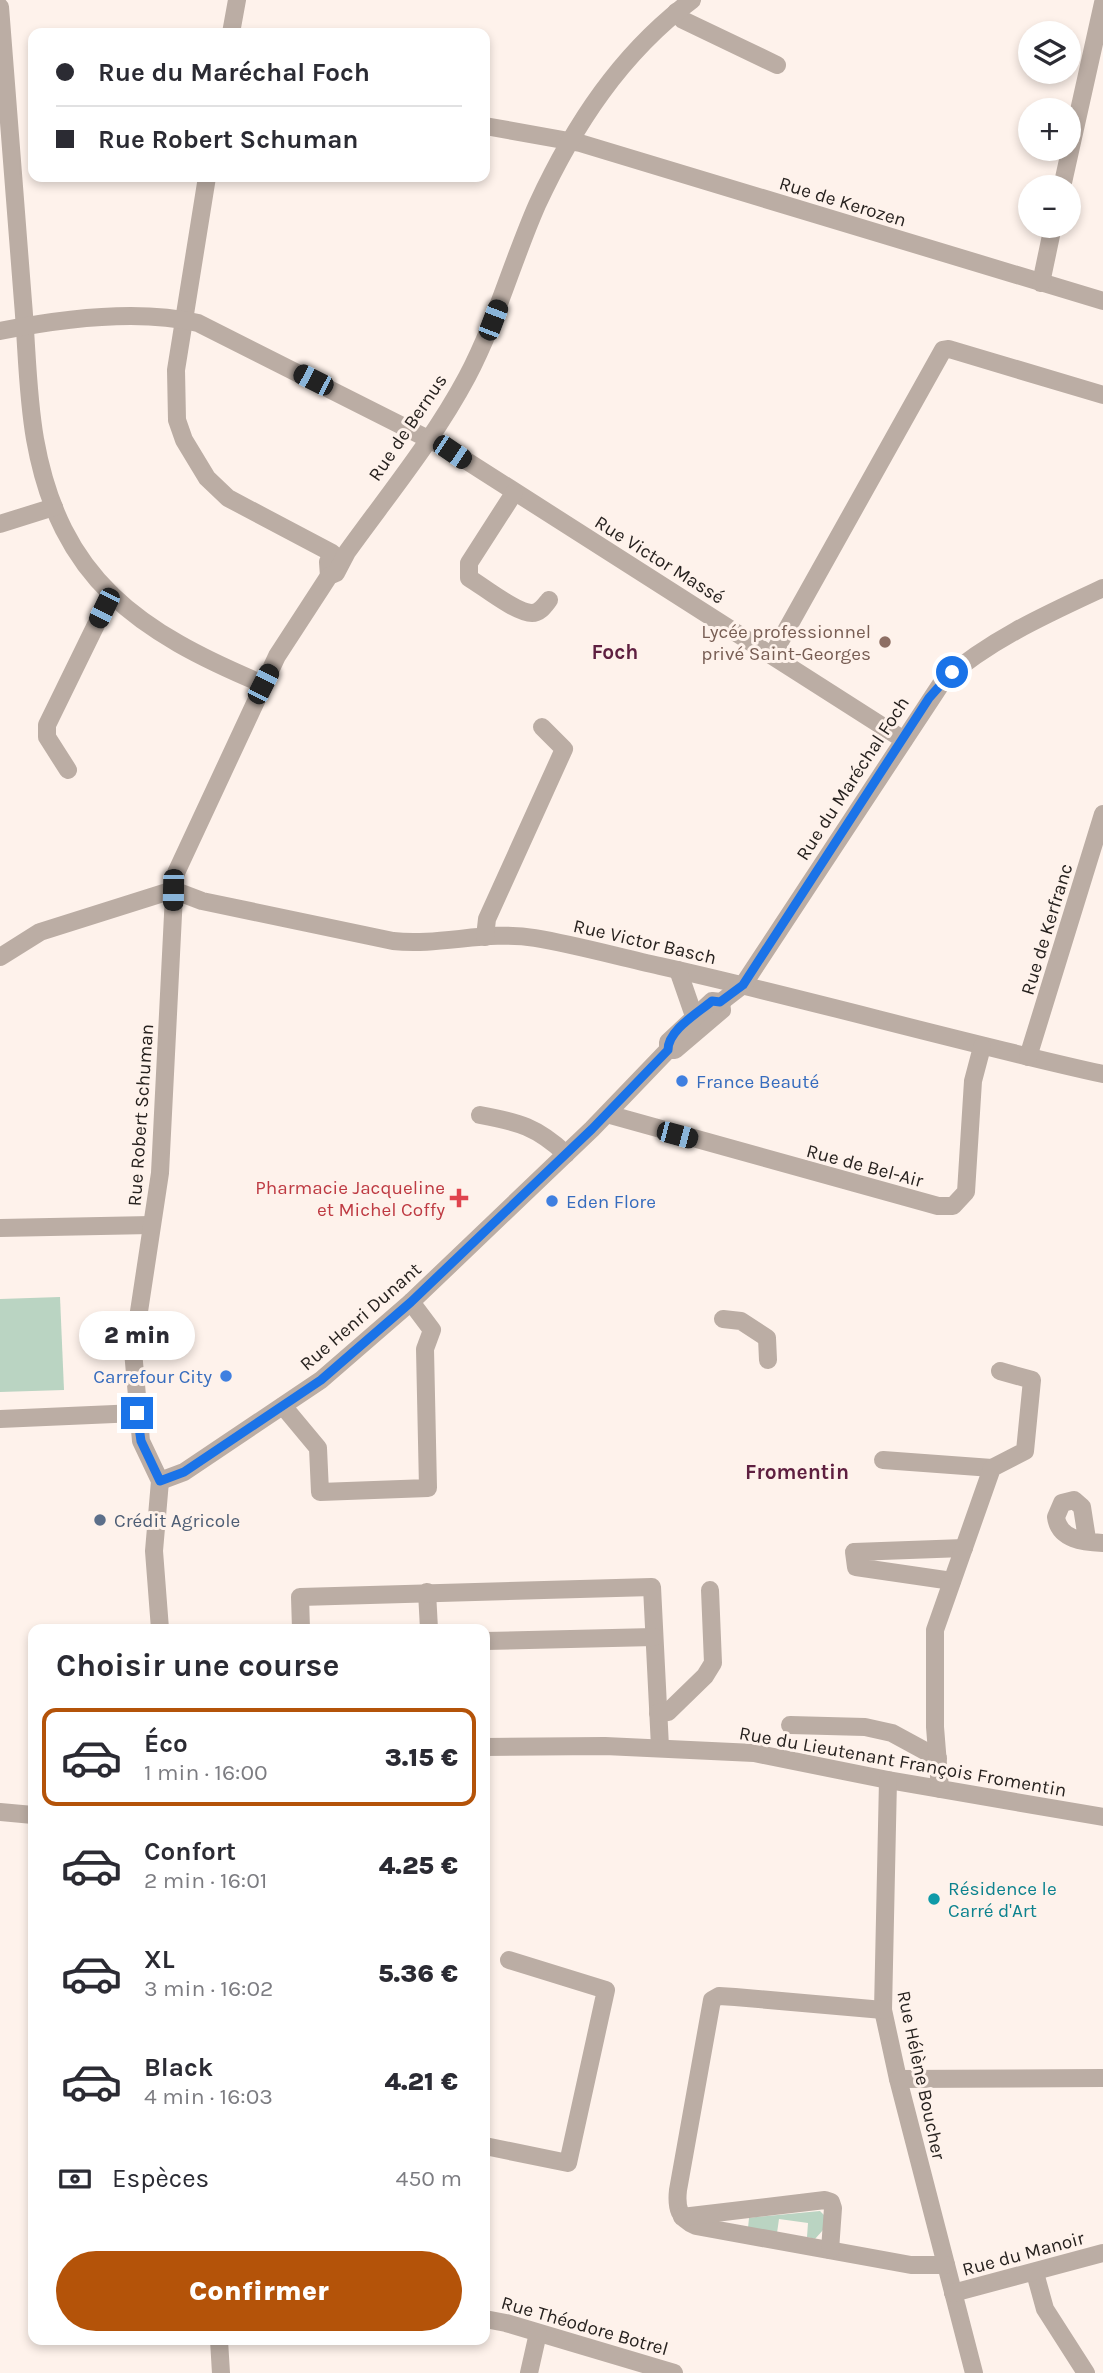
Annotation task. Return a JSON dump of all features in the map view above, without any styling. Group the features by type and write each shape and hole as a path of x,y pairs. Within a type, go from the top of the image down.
{"street":[{"path":"232,28 236,0"},
{"name":"Rue de Bernus","path":"339,552 428,438 481,348 537,205 600,92 639,47 692,0"},
{"path":"1065,175 1103,3"},
{"path":"0,7 22,327 35,439 54,507 80,557 111,594 159,635 263,684"},
{"path":"676,12 683,20 777,65"},
{"path":"1084,84 1103,86"},
{"name":"Rue de Kerozen","path":"490,127 571,141 1103,301"},
{"path":"0,957 40,932 173,890 181,858 263,684 329,576 328,562 339,552 228,498 207,478 193,458 177,420 174,395 182,319 206,182"},
{"path":"1041,283 1050,238"},
{"name":"Rue Victor Massé","path":"0,331 162,316 198,323 428,438 773,654 904,740"},
{"path":"773,654 938,354 943,350 949,349 1103,395"},
{"path":"514,493 469,563 469,578 526,611 540,611 549,600"},
{"path":"0,524 54,507"},
{"name":"Rue du Maréchal Foch","path":"743,985 929,698 952,672 1028,624 1103,588"},
{"path":"68,770 47,737 47,725 111,594"},
{"path":"485,937 487,919 564,749 542,727"},
{"name":"Rue de Kerfranc","path":"1028,1057 1103,814"},
{"name":"Rue Victor Basch","path":"173,890 202,901 393,941 435,943 485,937 538,938 743,985 982,1047 1103,1074"},
{"name":"Rue Robert Schuman","path":"160,1481 141,1441 137,1413 134,1329 160,1173 173,890"},
{"path":"678,970 694,1016"},
{"name":"Rue Henri Dunant","path":"160,1481 184,1472 321,1380 411,1302 607,1114 668,1050 668,1042 694,1016 712,1001 720,1002 743,985"},
{"name":"Rue Henri Dunant","path":"668,1050 675,1050 722,1010 720,1002"},
{"name":"Rue de Bel-Air","path":"607,1114 938,1206 953,1206 966,1192 973,1081 982,1047"},
{"path":"480,1115 519,1122 544,1133 566,1154"},
{"path":"0,1228 151,1225"},
{"path":"283,1406 318,1448 320,1492 428,1488 425,1349 432,1330 411,1302"},
{"path":"723,1319 741,1321 767,1338 768,1360"},
{"path":"883,1461 992,1468 1025,1451 1032,1380 1000,1371"},
{"path":"0,1419 137,1413"},
{"path":"940,1788 933,1645 952,1581 992,1468"},
{"path":"160,1481 154,1551 160,1624"},
{"path":"952,1581 856,1567 854,1552 964,1548"},
{"path":"301,1624 300,1597 652,1587 660,1747"},
{"path":"658,1713 668,1712 705,1676 713,1663 710,1590"},
{"path":"427,1592 429,1624"},
{"path":"490,1641 654,1637"},
{"path":"790,1725 865,1727 892,1733 938,1758"},
{"name":"Rue du Lieutenant François Fromentin","path":"490,1747 660,1747 754,1753 888,1780 1103,1817"},
{"name":"Rue Hélène Boucher","path":"888,1780 883,2010 898,2079 974,2373"},
{"path":"0,1812 28,1815"},
{"path":"490,2147 568,2163 606,1990 509,1959"},
{"path":"883,2010 719,1996 712,2000 677,2190 678,2211 696,2226 911,2266 946,2264"},
{"path":"898,2079 1103,2078"},
{"path":"682,2217 825,2200 831,2202 833,2208 830,2250"},
{"name":"Rue du Manoir","path":"953,2293 1103,2253"},
{"path":"1035,2273 1045,2309 1086,2373"},
{"name":"Rue Théodore Botrel","path":"490,2320 668,2372"},
{"path":"529,2373 538,2333"},
{"path":"219,2345 221,2373"}],"green space":[{"path":"60,1297 64,1390 0,1392 0,1299"},
{"path":"820,2211 826,2217 823,2230 815,2239 807,2237 808,2223 779,2219 777,2233 748,2228 749,2218"}],"place":[{"name":"Lycée professionnel privé Saint-Georges","path":"885,642"},
{"name":"France Beauté","path":"682,1081"},
{"name":"Pharmacie Jacqueline et Michel Coffy","path":"459,1198"},
{"name":"Eden Flore","path":"552,1201"},
{"name":"Carrefour City","path":"226,1376"},
{"name":"Crédit Agricole","path":"100,1520"},
{"name":"Résidence le Carré d'Art","path":"934,1899"}],"district":[{"name":"Foch","path":"615,652"},
{"name":"Fromentin","path":"797,1472"}],"route":[{"path":"137,1413 141,1441 160,1481 184,1472 321,1380 411,1302 607,1114 668,1050 668,1042 677,1031 712,1001 720,1002 743,985 929,698 952,672"}]}
